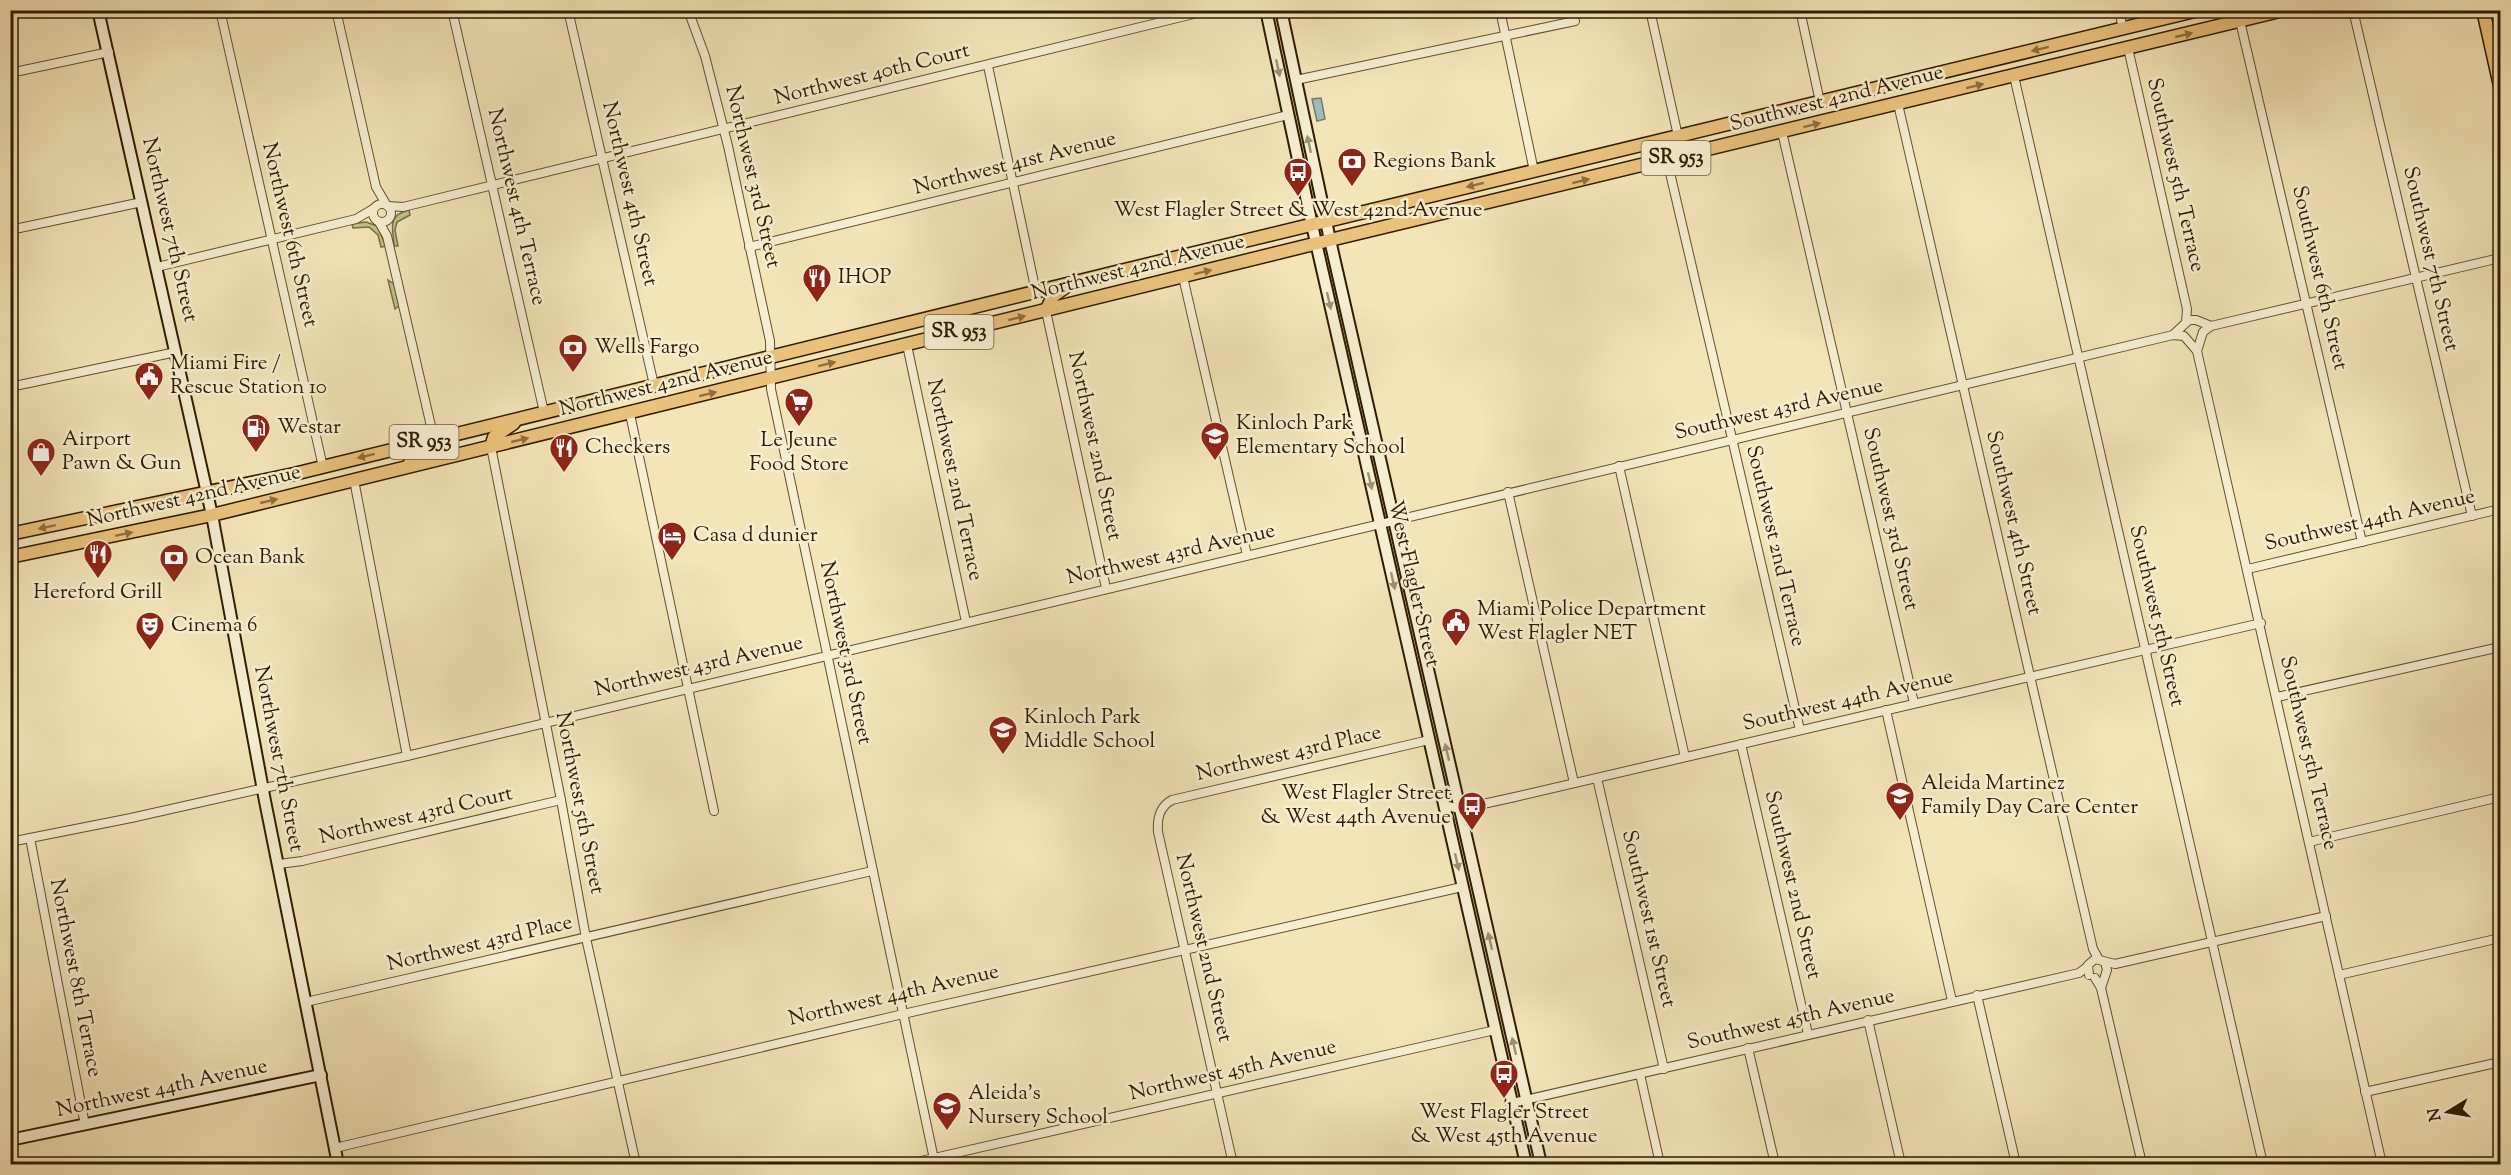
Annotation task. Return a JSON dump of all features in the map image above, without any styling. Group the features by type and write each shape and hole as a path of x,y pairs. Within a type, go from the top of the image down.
{"main road":[{"name":"Northwest 7th Street","path":"98,10 212,515 263,789 338,1164"},
{"name":"West Flagler Street","path":"1266,10 1316,244 1526,1164"},
{"name":"West Flagler Street","path":"1281,10 1393,520 1541,1164"},
{"name":"Southwest 42nd Avenue","path":"1326,222 2199,10"},
{"name":"Southwest 42nd Avenue","path":"1330,240 2284,10"},
{"path":"2483,10 2500,86"},
{"path":"2097,35 2122,42 2128,48"},
{"path":"1918,99 1931,88 1936,74"},
{"path":"1667,160 1681,135"},
{"path":"1538,191 1547,178 1573,162"},
{"path":"1504,199 1529,184 1534,171"},
{"name":"Northwest 42nd Avenue","path":"10,534 207,494 323,467 1326,222"},
{"name":"Northwest 42nd Avenue","path":"10,557 212,515 1330,240"},
{"path":"1046,311 1053,296 1070,283"},
{"path":"491,447 494,437 525,417"},
{"path":"402,469 424,454 434,439"},
{"path":"1462,887 1482,906"},
{"name":"Northwest 44th Avenue","path":"10,1140 321,1075"}],"street":[{"name":"Northwest 6th Street","path":"220,10 323,467"},
{"path":"336,10 376,187 373,215 387,236"},
{"name":"Northwest 4th Terrace","path":"452,10 544,412"},
{"name":"Northwest 4th Street","path":"568,10 654,385"},
{"name":"Northwest 3rd Street","path":"688,10 705,56 724,129 770,341 771,389 934,1161"},
{"name":"Northwest 40th Court","path":"387,205 403,207 492,186 1210,10"},
{"path":"1500,10 1534,171"},
{"path":"1650,10 1681,135"},
{"path":"1800,10 1820,102"},
{"path":"2119,10 2123,29"},
{"name":"Southwest 7th Street","path":"2354,10 2472,516"},
{"path":"1296,80 1575,21"},
{"name":"Southwest 6th Street","path":"2240,21 2362,542"},
{"name":"Southwest 5th Terrace","path":"2128,48 2187,309 2185,332 2197,351 2382,1164"},
{"path":"10,74 109,52"},
{"path":"988,66 1036,292"},
{"name":"Southwest 5th Street","path":"2014,76 2263,1164"},
{"name":"Southwest 4th Street","path":"1898,104 2030,677 2094,967 2101,988 2142,1164"},
{"name":"Northwest 41st Avenue","path":"749,247 1288,116"},
{"name":"Southwest 3rd Street","path":"1782,132 1914,703"},
{"name":"Southwest 2nd Terrace","path":"1667,160 1800,730"},
{"path":"376,187 387,205 389,217 387,236 434,439"},
{"path":"10,230 142,202"},
{"path":"156,267 356,219 381,203 387,205"},
{"name":"Northwest 40th Court","path":"389,217 403,207"},
{"path":"356,219 377,221 389,217"},
{"name":"Southwest 43rd Avenue","path":"1393,520 2185,332 2202,335 2211,326 2500,258"},
{"path":"1183,277 1247,555"},
{"name":"Southwest 5th Terrace","path":"2187,309 2198,321"},
{"name":"Northwest 2nd Street","path":"1046,311 1106,588"},
{"path":"2198,321 2202,335"},
{"name":"Southwest 43rd Avenue","path":"2185,332 2198,321 2211,326"},
{"name":"Southwest 5th Terrace","path":"2197,351 2202,335"},
{"name":"Northwest 2nd Terrace","path":"907,345 966,622"},
{"path":"10,387 176,352"},
{"path":"630,414 714,811"},
{"name":"Northwest 5th Street","path":"491,447 586,938 636,1164"},
{"path":"1619,466 1685,757"},
{"path":"354,480 407,756"},
{"path":"1508,492 1574,783"},
{"name":"Southwest 44th Avenue","path":"2248,569 2500,509"},
{"name":"Northwest 43rd Avenue","path":"10,842 407,756 1393,520"},
{"name":"Southwest 44th Avenue","path":"1444,805 1460,809 2260,623"},
{"path":"2277,697 2500,647"},
{"path":"1886,710 1952,1001"},
{"name":"Northwest 43rd Place","path":"1161,810 1172,800 1429,740"},
{"name":"Southwest 2nd Street","path":"1741,744 1808,1034"},
{"name":"Southwest 1st Street","path":"1597,778 1664,1069"},
{"path":"2309,842 2500,797"},
{"name":"Northwest 43rd Court","path":"279,864 302,861 561,800"},
{"name":"Northwest 2nd Street","path":"1161,810 1158,832 1233,1164"},
{"name":"Northwest 8th Terrace","path":"30,838 85,1125"},
{"name":"Northwest 43rd Place","path":"306,1002 872,871"},
{"name":"Northwest 44th Avenue","path":"335,1148 903,1014 1462,887"},
{"name":"Southwest 45th Avenue","path":"1512,1103 2079,973 2094,967 2326,916"},
{"path":"2339,975 2500,938"},
{"name":"Southwest 45th Avenue","path":"2105,974 2115,964"},
{"path":"2094,967 2105,974"},
{"path":"2094,967 2105,974"},
{"name":"Southwest 4th Street","path":"2101,988 2105,974"},
{"path":"1977,995 2016,1164"},
{"path":"1868,1020 1901,1164"},
{"name":"Northwest 45th Avenue","path":"908,1164 934,1161 1495,1030"},
{"path":"1749,1048 1775,1164"},
{"path":"2365,1092 2500,1062"},
{"path":"1640,1074 1660,1164"}],"green space":[{"path":"409,210 410,215 397,222 395,230 398,246 394,246 392,224 397,216"},
{"path":"366,222 377,226 386,246 381,247 378,235 369,227 353,228 352,224"},
{"path":"388,280 394,284 399,306 395,309"}],"water":[{"path":"1321,98 1325,119 1317,121 1312,99"}],"place":[{"name":"Regions Bank","path":"1352,188"},
{"name":"West Flagler Street & West 42nd Avenue","path":"1298,198"},
{"name":"IHOP","path":"817,304"},
{"name":"Wells Fargo","path":"573,374"},
{"name":"Miami Fire / Rescue Station 10","path":"149,402"},
{"name":"Le Jeune Food Store","path":"799,428"},
{"name":"Westar","path":"256,454"},
{"name":"Kinloch Park Elementary School","path":"1215,462"},
{"name":"Checkers","path":"564,474"},
{"name":"Airport Pawn & Gun","path":"41,478"},
{"name":"Casa d dunier","path":"672,562"},
{"name":"Hereford Grill","path":"98,580"},
{"name":"Ocean Bank","path":"174,584"},
{"name":"Miami Police Department West Flagler NET","path":"1456,648"},
{"name":"Cinema 6","path":"150,652"},
{"name":"Kinloch Park Middle School","path":"1003,756"},
{"name":"Aleida Martinez Family Day Care Center","path":"1900,822"},
{"name":"West Flagler Street & West 44th Avenue","path":"1472,832"},
{"name":"West Flagler Street & West 45th Avenue","path":"1504,1100"},
{"name":"Aleida's Nursery School","path":"947,1132"}]}
